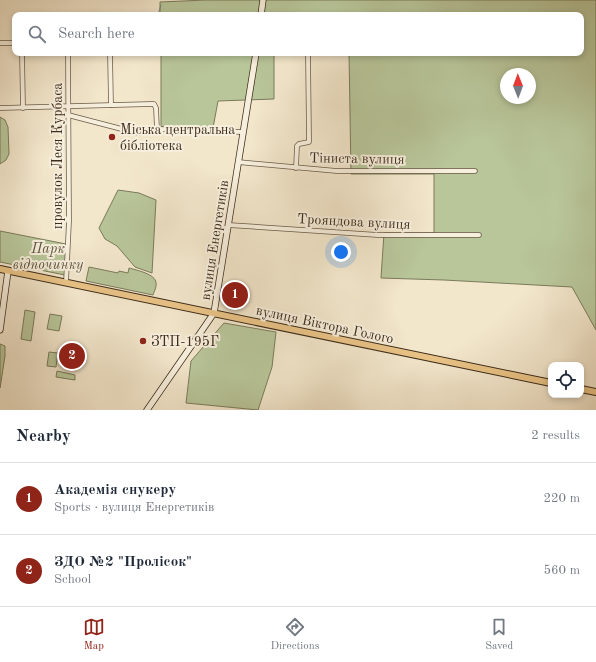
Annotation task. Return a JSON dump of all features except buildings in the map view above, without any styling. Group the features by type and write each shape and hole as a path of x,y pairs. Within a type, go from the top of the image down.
{"main road":[{"name":"вулиця Віктора Голого","path":"0,269 548,381"},
{"path":"584,390 596,392"}],"street":[{"path":"261,12 263,0"},
{"path":"0,43 12,43"},
{"path":"22,56 23,108"},
{"name":"провулок Леся Курбаса","path":"66,283 69,221 68,56"},
{"path":"110,56 111,105"},
{"name":"вулиця Енергетиків","path":"147,410 214,313 256,56"},
{"path":"296,168 297,146 299,144 309,142 310,139 308,56"},
{"path":"0,108 154,104 156,108 157,129"},
{"path":"68,115 137,133 157,129 243,132"},
{"name":"Тіниста вулиця","path":"238,162 296,168 337,170 475,172"},
{"name":"Трояндова вулиця","path":"228,224 378,235 479,235"},
{"path":"0,330 8,271"}],"green space":[{"path":"206,0 596,0 596,330 572,287 381,278 384,233 434,233 434,174 351,174 349,56 584,56 584,12 160,12 160,2"},
{"path":"161,56 274,56 274,99 218,101 213,128 161,127"},
{"path":"0,117 5,120 8,127 9,154 6,160 0,164"},
{"path":"118,190 139,193 156,200 152,273 135,267 117,246 105,239 99,228"},
{"name":"Парк відпочинку","path":"0,231 66,244 65,275 0,262"},
{"path":"89,267 118,273 119,271 128,273 129,268 145,273 153,277 155,280 156,286 153,295 86,281"},
{"path":"25,310 35,312 31,341 21,339"},
{"path":"50,314 62,316 59,331 47,329"},
{"path":"224,323 276,332 272,367 258,410 186,403 191,361"},
{"path":"0,344 5,346 5,356 0,388"},
{"path":"49,352 58,353 56,367 47,366"},
{"path":"57,371 75,375 75,380 56,377"}],"waterway":[{"path":"159,12 161,5"}],"place":[{"name":"Міська центральна бібліотека","path":"112,137"},
{"name":"Академія снукеру","path":"235,295"},
{"name":"ЗТП-195Г","path":"143,341"},
{"name":"ЗДО №2 \"Пролісок\"","path":"72,356"}]}
